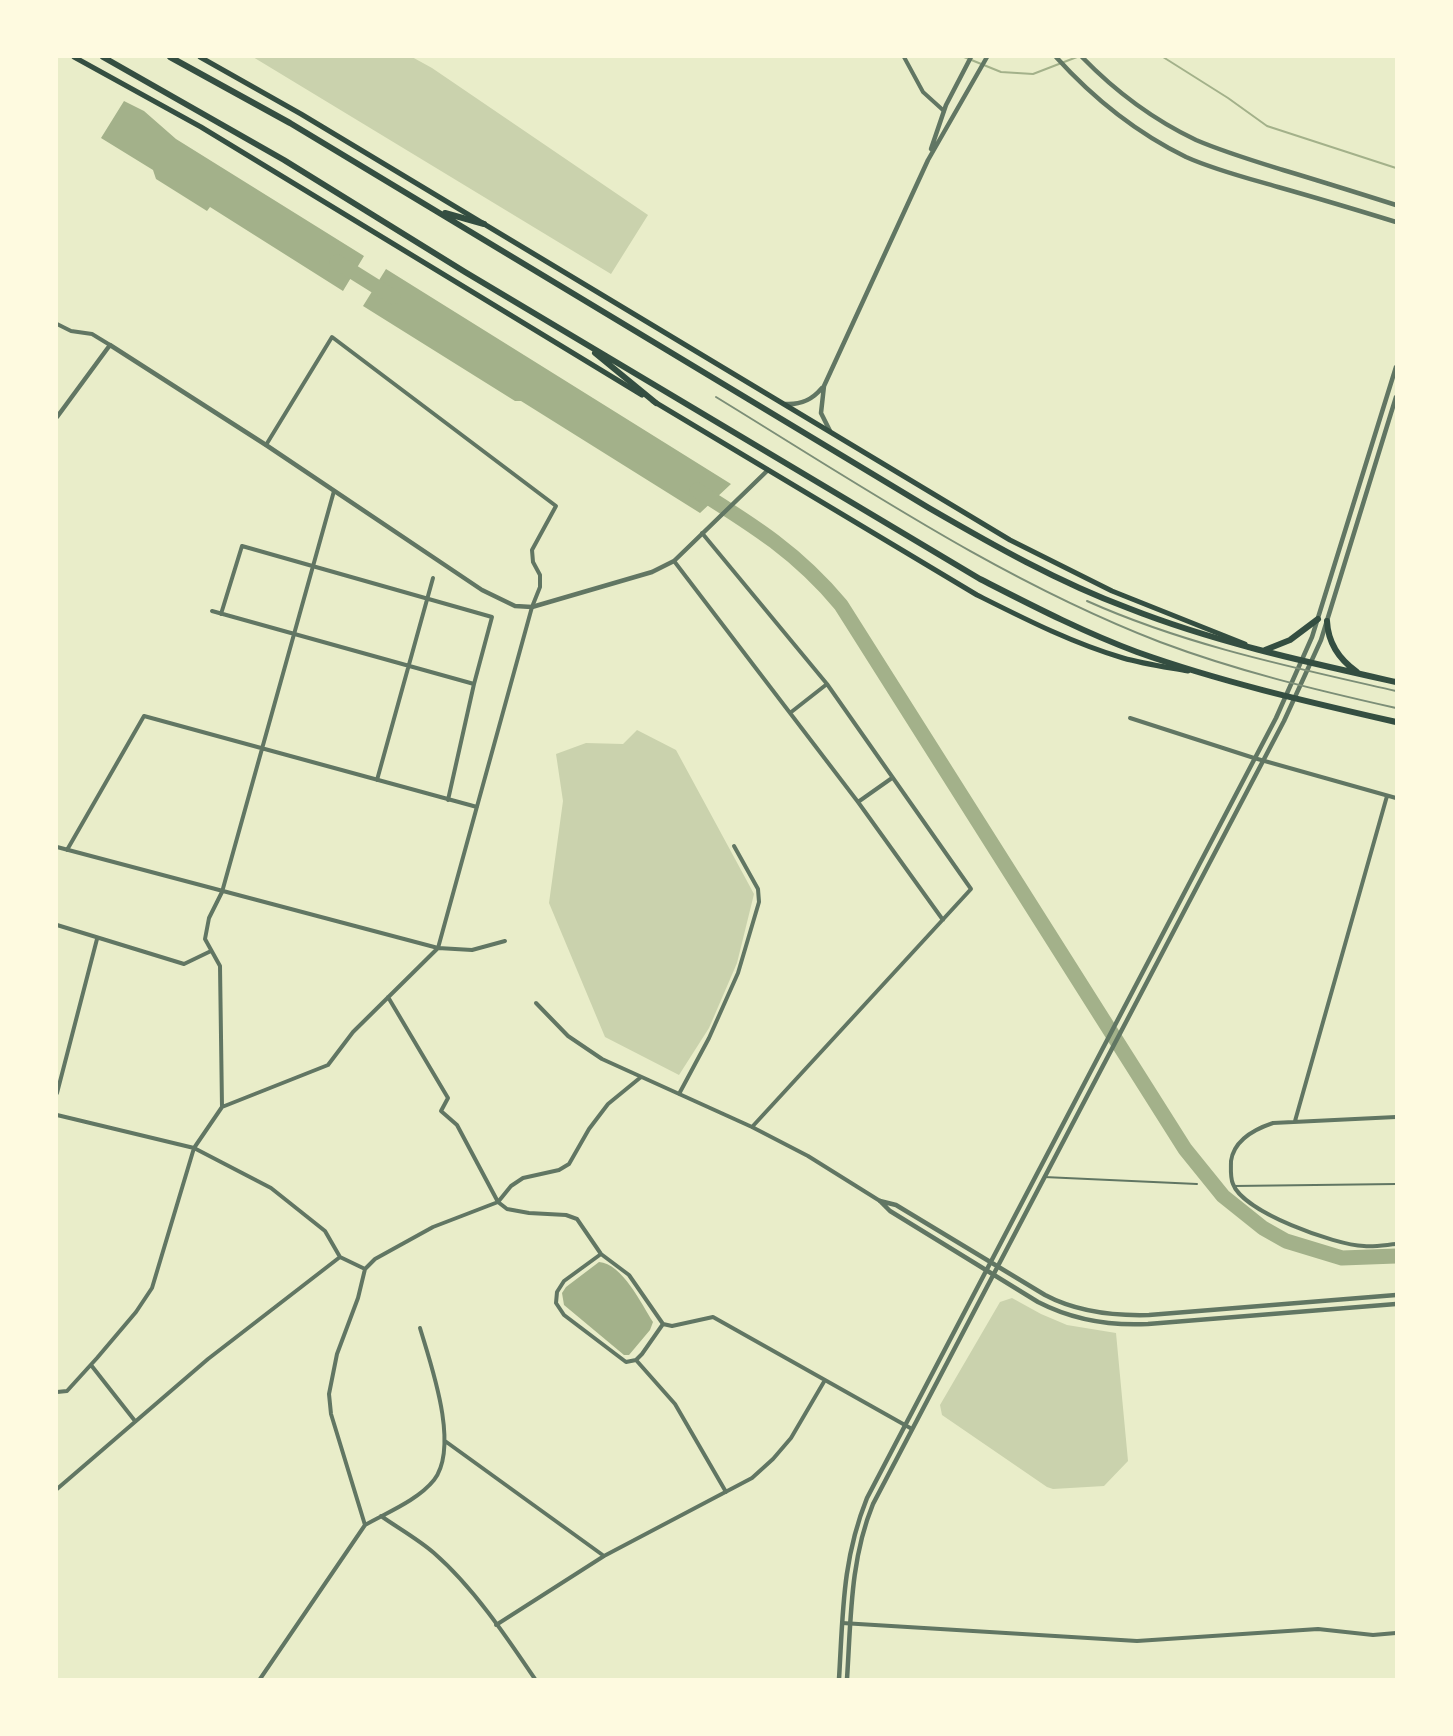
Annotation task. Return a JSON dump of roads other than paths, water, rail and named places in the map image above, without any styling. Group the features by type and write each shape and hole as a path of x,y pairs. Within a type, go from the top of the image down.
{"main road":[{"path":"74,57 201,127 977,596 1028,621 1126,659 1199,673"},
{"path":"103,57 275,154 465,272 980,579 1134,651 1199,673 1396,722"},
{"path":"170,57 290,123 998,548 1128,609 1197,632 1262,650 1396,682"},
{"path":"200,57 301,114 976,520 1049,560 1137,601 1262,650 1290,640 1318,619"},
{"path":"436,210 484,224"},
{"path":"578,339 656,403"},
{"path":"1327,621 1330,640 1340,656 1364,675"}],"street":[{"path":"904,57 923,92 944,111"},
{"path":"928,160 953,89 971,57"},
{"path":"783,404 803,403 817,394 824,386 928,160 987,57"},
{"path":"1056,57 1084,86 1131,124 1188,157 1215,168 1396,222"},
{"path":"1082,57 1101,76 1145,110 1198,140 1248,159 1396,205"},
{"path":"57,324 71,331 92,334 110,345 266,445 482,590 515,606 532,607 652,572 674,561 768,471"},
{"path":"57,1392 67,1390 91,1365 136,1312 152,1288 194,1148 222,1107 328,1065 352,1032 438,948 532,607 540,587 540,575 533,562 532,550 556,506 332,337 266,445"},
{"path":"57,417 110,345"},
{"path":"839,1679 848,1560 855,1528 873,1484 1303,661 1396,367"},
{"path":"824,386 821,413 826,426 834,435"},
{"path":"848,1679 854,1572 863,1531 881,1488 1263,761 1312,663 1396,397"},
{"path":"222,1107 220,966 205,939 209,918 222,892 334,490"},
{"path":"702,533 827,684 971,890 752,1127"},
{"path":"221,614 242,546 492,617 474,684 448,800"},
{"path":"674,561 858,802 943,920"},
{"path":"377,780 433,578"},
{"path":"212,611 474,684"},
{"path":"790,713 827,684"},
{"path":"67,850 144,716 477,807"},
{"path":"1130,718 1263,761 1396,798"},
{"path":"858,802 892,778"},
{"path":"1295,1121 1387,796"},
{"path":"679,1094 709,1038 738,973 759,902 758,889 734,846"},
{"path":"57,847 438,948 472,950 505,941"},
{"path":"57,925 184,964 211,951"},
{"path":"57,1093 97,939"},
{"path":"388,997 448,1098 441,1111 457,1125 498,1202 507,1209 566,1215 577,1219 602,1254 629,1275 663,1324 672,1326 713,1317 912,1429"},
{"path":"536,1004 568,1036 602,1059 752,1127 808,1156 880,1201 890,1211 993,1275 1038,1302 1058,1311 1094,1320 1125,1324 1396,1304"},
{"path":"365,1525 331,1414 330,1394 337,1354 358,1298 365,1269 375,1259 433,1227 498,1202 511,1186 523,1178 559,1170 569,1164 589,1129 608,1104 641,1077"},
{"path":"57,1115 194,1148 271,1188 325,1231 340,1257 365,1269"},
{"path":"1396,1117 1273,1123 1258,1128 1236,1147 1232,1159 1233,1186 1250,1202 1282,1222 1321,1237 1365,1246 1396,1244"},
{"path":"880,1201 896,1205 1063,1304 1114,1314 1149,1315 1396,1295"},
{"path":"602,1254 564,1281 557,1292 556,1303 564,1315 626,1362 636,1360 663,1324"},
{"path":"57,1489 208,1359 340,1257"},
{"path":"260,1679 365,1525 418,1495 436,1478 445,1441 440,1395 420,1328"},
{"path":"636,1360 675,1404 726,1492"},
{"path":"91,1365 135,1421"},
{"path":"496,1625 604,1556 752,1478 791,1438 825,1380"},
{"path":"445,1441 604,1556"},
{"path":"381,1516 433,1552 456,1575 535,1679"},
{"path":"842,1623 1137,1641 1318,1629 1373,1635 1396,1634"}],"lane":[{"path":"1044,1177 1197,1184"},
{"path":"1233,1186 1396,1184"}],"waterway":[{"path":"964,57 1001,72 1033,74 1077,57"},
{"path":"1163,57 1267,126 1396,168"},
{"path":"337,262 393,297"},
{"path":"697,490 774,541 808,570 841,605 1185,1149 1223,1196 1263,1228 1286,1241 1342,1258 1396,1256"}],"railway":[{"path":"716,397 933,530 988,561 1101,618 1160,642 1247,671 1396,708"},
{"path":"1087,601 1124,617 1239,654 1396,691"}]}
